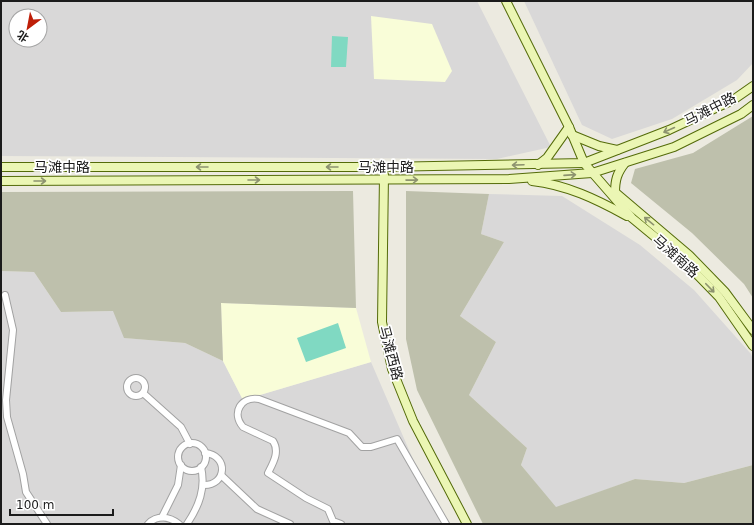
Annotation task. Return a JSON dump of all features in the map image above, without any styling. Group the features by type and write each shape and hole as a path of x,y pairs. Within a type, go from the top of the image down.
{"main road":[{"name":"马滩南路","path":"506,1 571,131 584,163 632,218 683,260 719,297 753,346"},
{"name":"马滩中路","path":"1,167 383,167 584,163 669,130 733,100 753,86"},
{"name":"马滩中路","path":"1,181 509,179 592,173 674,147 741,114 753,105"},
{"path":"538,165 547,158 571,131 599,146 617,150"},
{"path":"615,193 615,181 619,171 625,163"},
{"name":"马滩西路","path":"383,167 382,322 392,369 413,421 467,524"},
{"name":"马滩南路","path":"592,173 689,255 725,292 753,330"},
{"path":"509,179 545,183 566,188 592,197 632,218"}],"street":[{"path":"5,295 13,330 6,400 7,418 23,474 26,492 47,524"},
{"path":"143,393 181,427 190,444"},
{"path":"341,524 332,520 328,509 306,498 268,473 277,453 276,444 273,441 243,427 239,423 237,419 238,409 244,401 254,398 259,399 349,432 362,447 372,447 398,439 446,524"},
{"path":"162,517 178,485 181,465 179,454 183,447 190,444 201,446 205,453 206,461 201,467 191,471 181,465"},
{"path":"203,486 214,484 222,476 222,465 220,460 211,453 205,453"},
{"path":"187,524 200,500 203,486 201,467"},
{"path":"222,476 257,509 290,524"},
{"path":"148,524 152,520 162,517 169,518 179,524"}],"shaded area":[{"path":"1,1 477,1 551,147 497,159 1,156"},
{"path":"524,1 753,1 753,63 737,80 672,119 612,139 582,125"},
{"path":"371,16 432,24 452,71 445,82 374,79"},
{"path":"753,116 753,298 744,284 692,233 631,183 635,169 693,153"},
{"path":"353,191 356,308 221,303 223,361 185,343 124,338 113,311 61,312 34,272 1,271 1,192"},
{"path":"406,191 489,194 481,234 504,242 460,316 496,342 469,395 527,448 521,465 556,507 635,479 684,483 753,465 753,524 483,524 417,390 406,339"},
{"path":"489,194 562,196 640,245 694,290 751,354 753,360 753,465 684,483 635,479 556,508 521,465 527,448 469,395 496,342 460,316 504,242 481,234"},
{"path":"1,271 34,272 61,312 114,311 125,338 185,343 223,361 243,400 371,362 441,524 1,524"},
{"path":"221,303 356,308 371,362 243,400 223,361"}],"green space":[{"path":"332,36 348,37 346,67 331,67"},
{"path":"338,323 346,348 306,362 297,338"}]}
